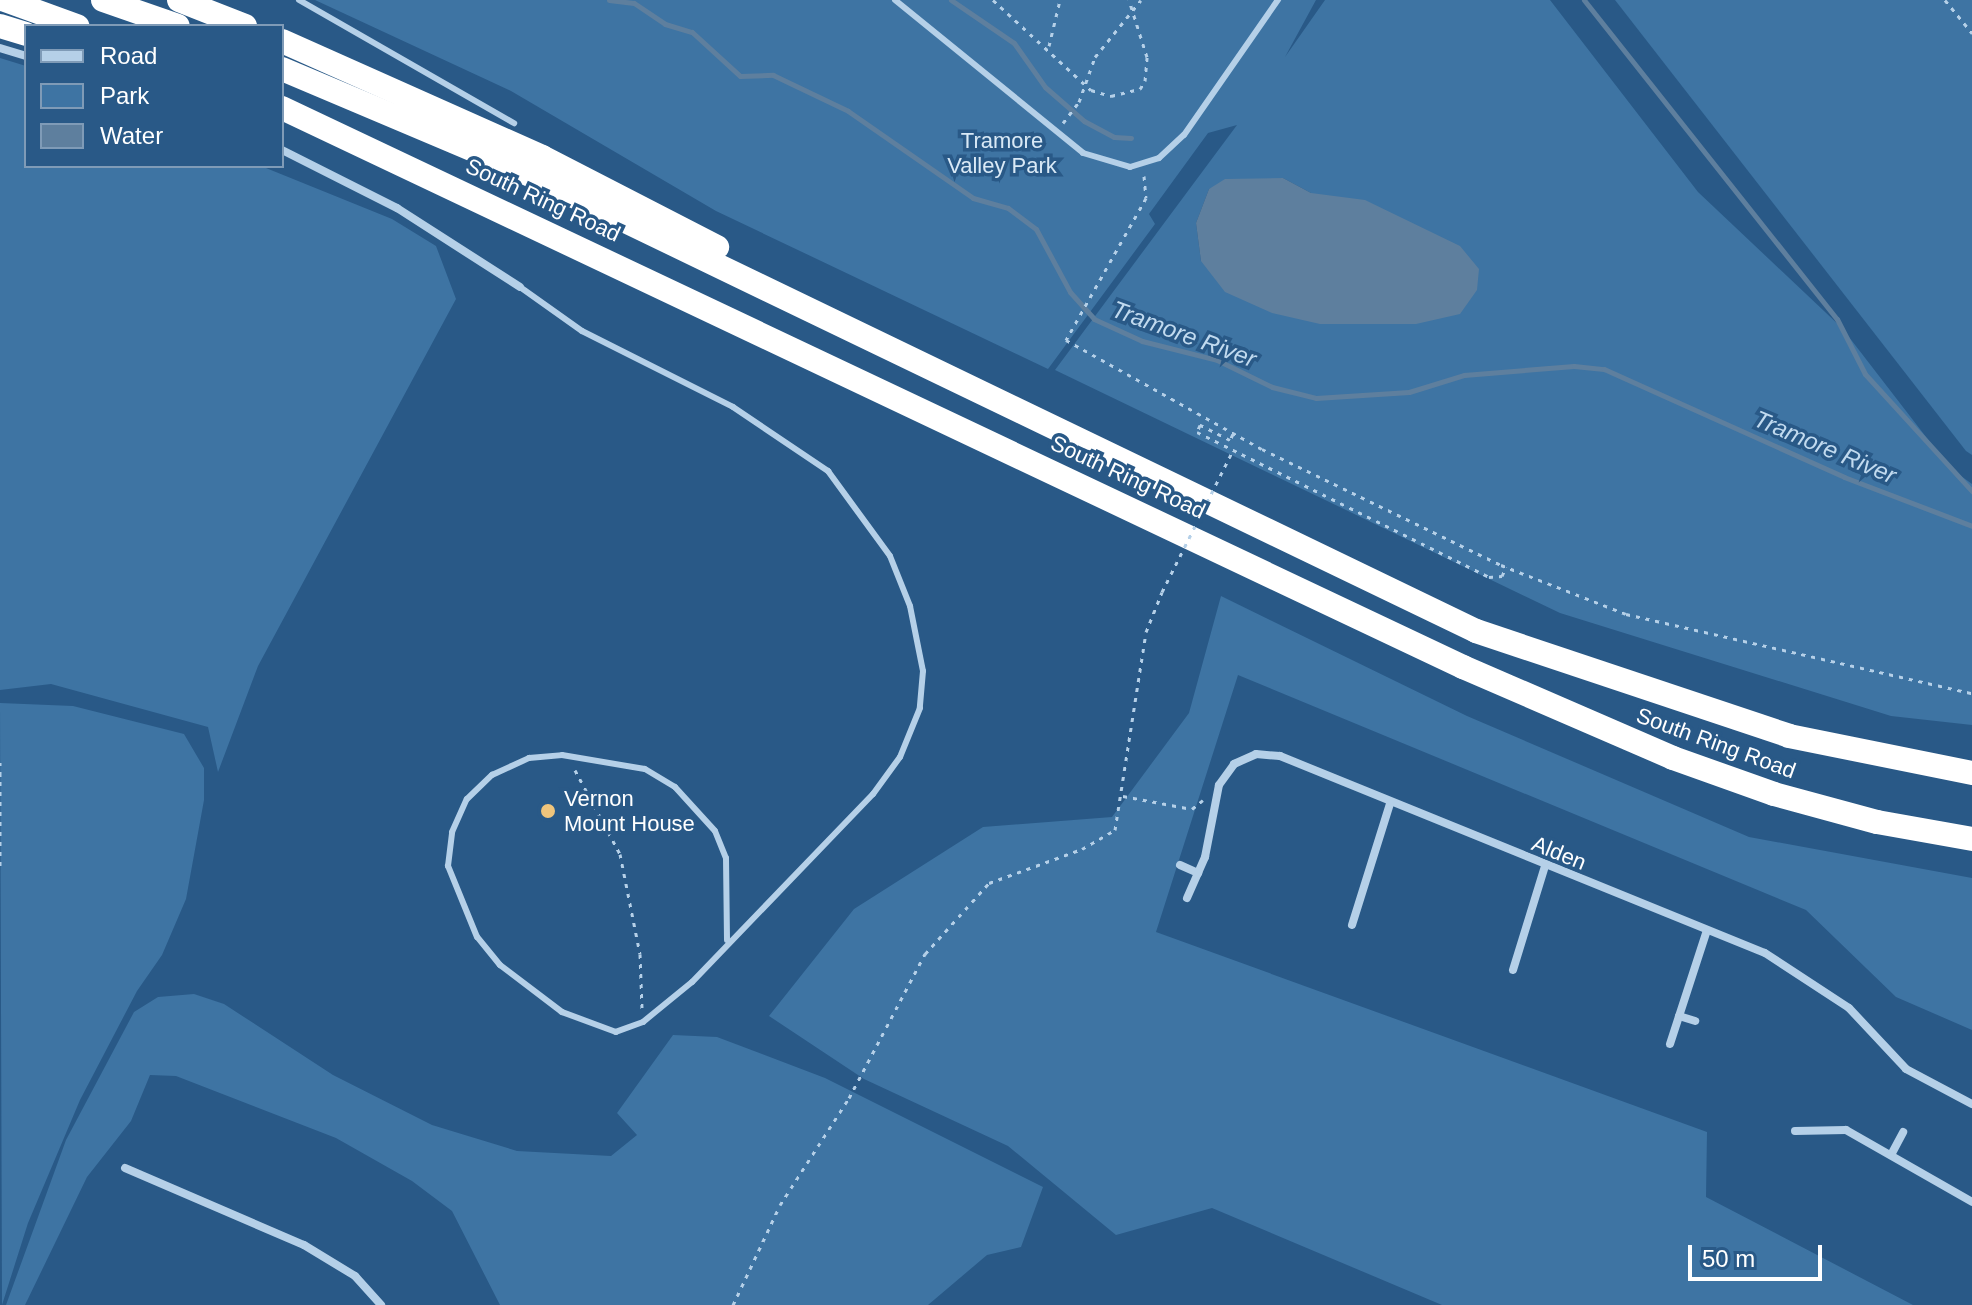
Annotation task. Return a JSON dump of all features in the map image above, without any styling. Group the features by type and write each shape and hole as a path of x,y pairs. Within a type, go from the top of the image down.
{"highway":[{"path":"5,0 71,24"},
{"path":"103,0 174,24"},
{"path":"133,0 176,24"},
{"path":"179,0 240,24"},
{"path":"0,26 24,33"},
{"path":"284,42 609,191 703,238 831,318"},
{"name":"South Ring Road","path":"284,70 505,163 1476,631 1789,736 1972,773"},
{"name":"South Ring Road","path":"284,109 373,148 1463,667 1673,758 1774,794 1877,822 1972,839"},
{"path":"284,120 373,148"}],"street":[{"path":"0,48 24,55"},
{"path":"284,151 397,208 520,287"},
{"name":"Alden","path":"1219,785 1234,764 1256,754 1280,756 1706,933 1765,953 1849,1008 1906,1069 1972,1104"},
{"path":"1187,898 1198,873 1219,785"},
{"path":"1352,925 1390,804"},
{"path":"1180,865 1198,873"},
{"path":"1513,970 1545,866"},
{"path":"1670,1044 1706,933"},
{"path":"1679,1016 1695,1021"},
{"path":"1795,1131 1846,1130 1972,1202"},
{"path":"1891,1155 1903,1132"},
{"path":"125,1168 304,1245 355,1276 381,1305"}],"lane":[{"path":"299,0 514,123"},
{"path":"895,0 1083,153 1117,166 1143,165 1184,135 1278,0"},
{"path":"520,287 582,331 733,407 828,471 890,556 919,639 923,671 915,727 891,769 727,940 692,982 643,1022 616,1032 590,1026 509,972 477,937 448,866 452,832 467,799 492,775 514,764 562,755 645,769 699,810 726,858 727,940"}],"path":[{"path":"993,0 1049,47 1084,83 1111,96 1140,89 1145,81 1147,57 1129,0"},
{"path":"1049,47 1060,0"},
{"path":"1066,119 1079,102 1095,57 1141,0"},
{"path":"1945,0 1972,33"},
{"path":"1143,165 1146,198 1066,340 1233,434 1506,567 1626,614 1972,693"},
{"path":"1233,434 1230,440 1200,425 1197,432 1489,577 1502,576 1506,567"},
{"path":"733,1305 780,1205 849,1098 925,954 989,883 1104,839 1115,830 1123,796 1146,632 1162,592 1233,450"},
{"path":"562,755 598,806 620,854 640,954 643,1022"},
{"path":"0,762 0,866"},
{"path":"1123,796 1192,809 1219,785"}],"green space":[{"name":"Tramore Valley Park","path":"315,0 1316,0 1285,57 1325,0 1550,0 1698,192 1842,328 1950,468 1972,484 1972,725 1891,716 1560,613 1055,370 1237,125 1208,133 1149,214 1155,224 1048,369 716,211 511,91","holes":["1283,178 1311,193 1201,261 1196,223 1209,189"]},
{"path":"1615,0 1972,0 1972,455 1966,451"},
{"path":"0,58 24,65 24,168 266,168 392,219 436,246 456,299 258,666 218,772 208,727 51,684 0,690"},
{"path":"1221,596 1467,716 1749,837 1972,878 1972,1030 1896,997 1806,910 1238,675 1156,932 1707,1132 1706,1197 1913,1305 1442,1305 1212,1208 1116,1235 1008,1146 864,1079 769,1016 854,909 983,827 1112,817 1189,713"},
{"path":"0,703 73,706 184,734 204,768 204,800 186,899 162,955 137,991 80,1100 28,1223 2,1305"},
{"path":"194,994 224,1004 333,1075 432,1125 517,1151 611,1156 637,1135 617,1113 673,1035 717,1037 825,1078 1043,1187 1021,1247 987,1255 928,1305 500,1305 452,1211 412,1181 336,1138 176,1076 150,1075 131,1121 87,1177 25,1305 6,1305 66,1140 134,1012 158,997"}],"water":[{"path":"1283,178 1311,193 1365,200 1460,246 1479,269 1477,290 1460,314 1416,324 1320,324 1272,313 1225,292 1201,261 1196,223 1209,189 1225,179"}],"waterway":[{"name":"Tramore River","path":"609,0 634,3 665,24 692,32 740,76 773,75 848,111 973,198 1008,208 1036,229 1070,292 1094,319 1142,341 1217,360 1272,387 1316,398 1409,392 1464,375 1574,366 1604,369 1844,477 1972,526"},
{"path":"951,0 1014,43 1045,87 1084,121 1114,137 1131,138"},
{"path":"1584,0 1837,319 1865,374 1972,491"}],"place":[{"name":"Vernon Mount House","path":"548,811"}]}
